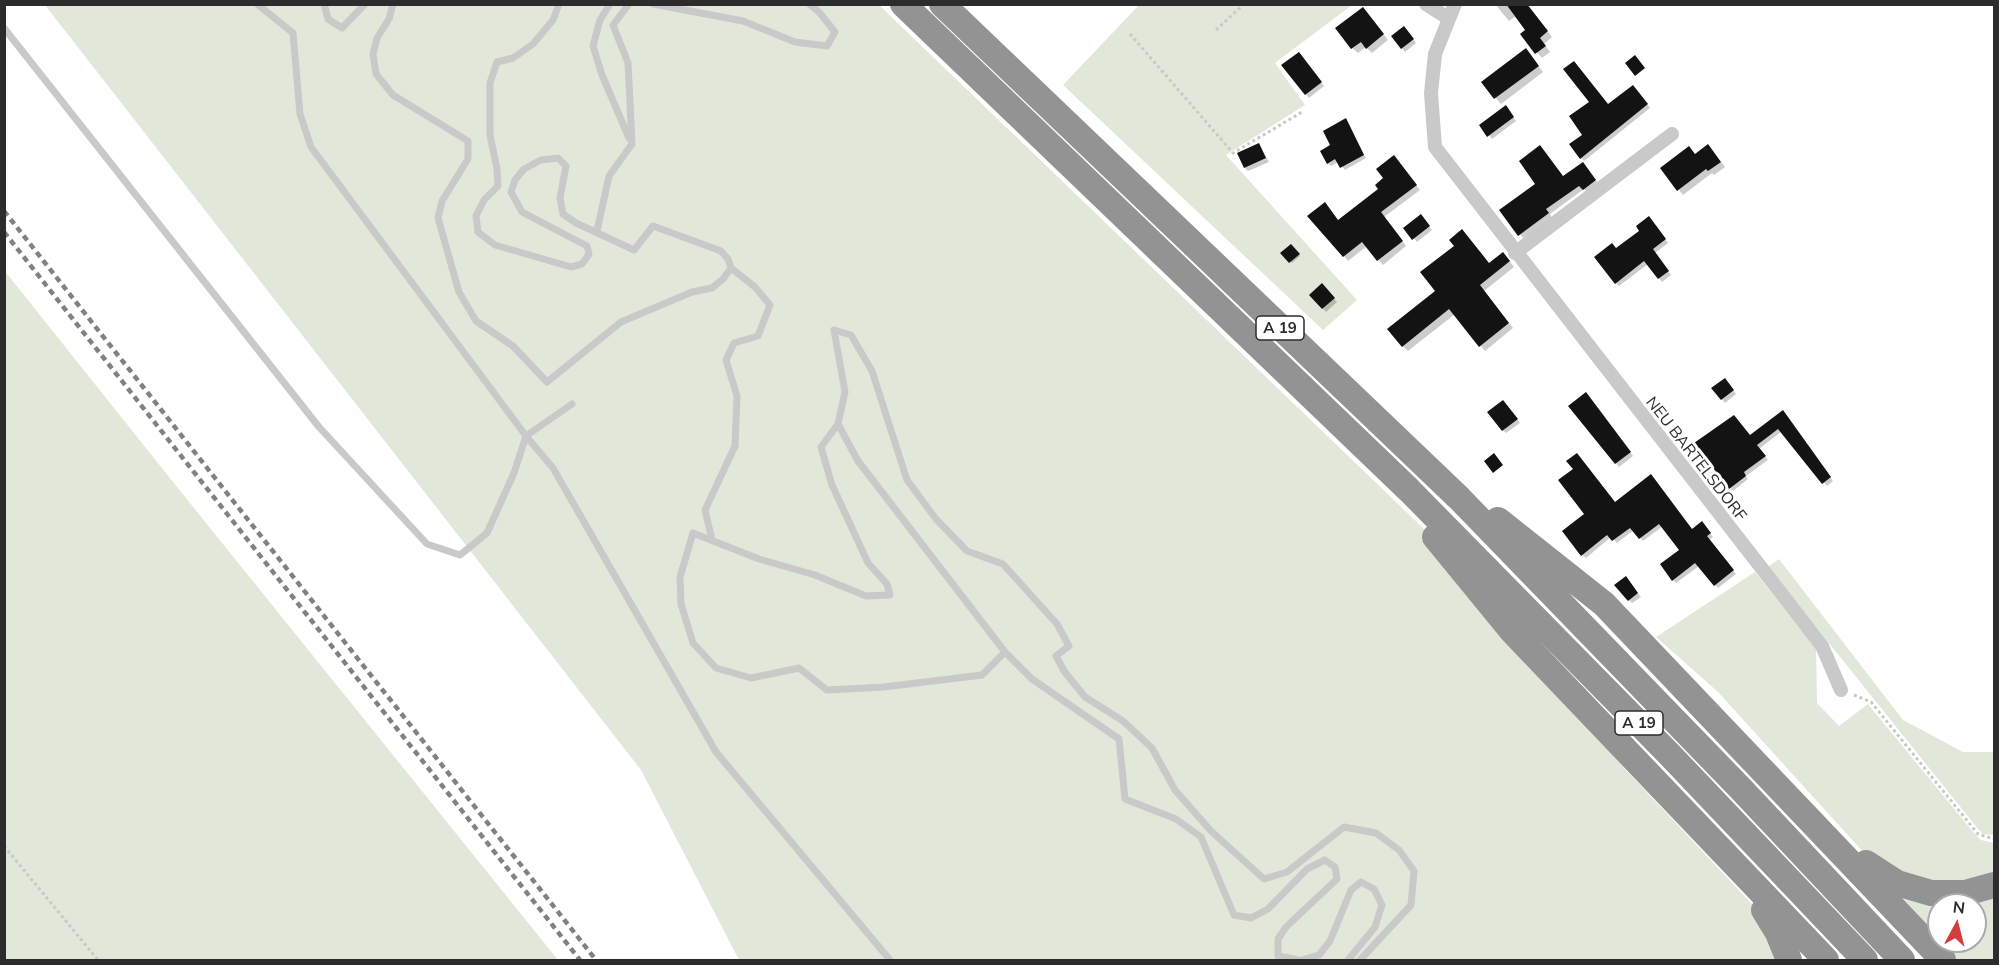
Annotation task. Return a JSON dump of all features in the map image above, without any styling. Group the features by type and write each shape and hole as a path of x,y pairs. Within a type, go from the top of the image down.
{"highway":[{"name":"A 19","path":"903,4 1409,489 1662,746 1865,960"},
{"name":"A 19","path":"942,4 1459,498 1741,789 1902,960"},
{"path":"1409,489 1424,523 1512,631 1826,960"},
{"path":"1459,498 1497,519 1604,604 1943,960"},
{"path":"1827,837 1884,877 1911,889 1947,894 1965,893 1995,885"},
{"path":"1756,887 1760,903 1778,933 1789,960"}],"street":[{"path":"1426,4 1448,18"},
{"name":"NEU BARTELSDORF","path":"1455,4 1435,54 1431,93 1435,147 1822,646 1841,690"},
{"path":"1515,253 1672,134"}],"lane":[{"path":"257,4 293,33 300,114 312,147 526,436 553,468 716,752 890,960"},
{"path":"324,4 328,20 342,28 365,4"},
{"path":"393,4 389,19 377,38 374,54 376,74 393,95 468,141 468,159 442,201 438,218 459,292 476,321 513,346 547,382 621,322 692,292 712,288 731,268"},
{"path":"559,4 553,20 533,44 513,58 497,62 490,83 490,135 498,186 484,200 476,216 478,232 495,245 571,267 582,264 589,254 587,246 522,212 511,192 524,169 541,160 558,158 566,166 560,198 563,214 576,224 597,231 634,250 653,226 721,251 728,259 731,268 755,287 770,305 758,336 734,343 726,360 737,396 735,446 705,510 712,540"},
{"path":"610,4 600,20 593,46 602,75 632,144"},
{"path":"597,231 609,176 632,144 628,63 614,25 629,4"},
{"path":"653,4 743,21 795,42 827,46 835,32 819,12 809,4"},
{"path":"4,28 319,427 427,544 459,555 487,533 514,473 526,436 572,404"},
{"path":"1005,652 982,675 884,687 827,690 799,668 751,678 716,668 693,643 681,604 680,578 693,533 759,559 815,575 866,596 890,595 887,584 868,563 832,485 821,447 838,424 845,392 834,330 851,335 872,371 907,480 936,519 967,551 1003,564 1057,624 1069,646 1056,656 1085,697 1124,721 1152,748 1175,790 1211,831 1264,879 1287,872 1344,827 1376,833 1399,850 1414,871 1411,905 1360,960"},
{"path":"838,424 858,461 1005,652 1032,680 1119,740 1125,799 1176,819 1201,837 1234,915 1251,918 1268,909 1307,869 1325,860 1335,867 1337,879 1286,927 1278,939 1278,956 1300,960 1319,955 1330,940 1351,890 1361,882 1374,888 1382,905 1375,927 1348,960"}],"path":[{"path":"1216,30 1244,4"},
{"path":"1130,34 1233,153 1302,112"},
{"path":"1841,690 1871,702 1978,834 1995,839"},
{"path":"4,846 98,960"}],"shaded area":[{"path":"45,5 879,5 1421,526 1624,768 1752,904 1762,917 1784,960 739,960 641,770"},
{"path":"1139,5 1352,5 1275,63 1305,105 1226,155 1357,300 1323,330 1063,85"},
{"path":"4,270 169,477 558,960 5,960"},
{"path":"1779,559 1903,720 1963,752 1994,752 1994,835 1983,834 1978,829 1768,567"},
{"path":"1755,572 1816,649 1817,703 1839,726 1868,704 1974,833 1981,840 1994,843 1994,878 1922,886 1864,853 1718,692 1656,637"},
{"path":"1881,882 1994,892 1994,960 1952,960 1946,953 1987,953 1987,893 1927,893 1927,933"}],"building":[{"path":"1506,4 1527,4 1548,31 1540,38 1546,46 1535,54 1520,34 1525,30"},
{"path":"1363,7 1384,34 1366,49 1361,42 1351,49 1335,28"},
{"path":"1404,26 1414,39 1401,49 1391,36"},
{"path":"1526,48 1539,66 1494,99 1481,82"},
{"path":"1299,52 1322,82 1305,95 1281,65"},
{"path":"1635,55 1645,68 1635,76 1625,63"},
{"path":"1574,61 1608,104 1633,85 1648,104 1580,159 1569,144 1582,135 1569,116 1589,102 1563,69"},
{"path":"1506,105 1514,117 1487,137 1479,125"},
{"path":"1346,118 1364,155 1340,168 1335,159 1327,164 1320,151 1330,145 1323,131"},
{"path":"1259,143 1266,158 1244,168 1237,153"},
{"path":"1708,144 1721,162 1708,171 1706,169 1677,191 1660,168 1689,146 1695,154"},
{"path":"1540,145 1563,176 1583,162 1596,180 1583,190 1579,186 1546,209 1549,213 1518,236 1499,210 1535,184 1519,161"},
{"path":"1394,155 1417,185 1381,212 1403,241 1377,261 1362,242 1343,257 1307,216 1325,202 1338,220 1378,189 1375,185 1383,178 1376,169"},
{"path":"1421,214 1430,226 1412,240 1403,228"},
{"path":"1649,216 1666,239 1653,249 1669,271 1658,279 1644,261 1615,284 1594,257 1612,243 1616,248 1639,231 1636,226"},
{"path":"1462,229 1489,263 1503,252 1510,261 1480,285 1509,323 1479,347 1449,309 1402,347 1387,329 1435,291 1420,272 1454,246 1449,240"},
{"path":"1291,244 1300,254 1289,263 1280,253"},
{"path":"1322,283 1335,298 1322,309 1309,295"},
{"path":"1725,378 1734,390 1721,400 1711,388"},
{"path":"1586,392 1631,452 1615,464 1568,406"},
{"path":"1503,400 1518,419 1502,431 1487,412"},
{"path":"1783,410 1831,477 1822,484 1778,429 1757,445 1766,456 1744,472 1746,476 1729,489 1694,443 1734,415 1750,435"},
{"path":"1494,453 1503,465 1493,473 1484,461"},
{"path":"1577,453 1615,502 1651,474 1692,529 1702,521 1711,533 1707,536 1734,570 1714,586 1695,563 1672,581 1660,564 1679,550 1659,524 1639,539 1630,528 1612,541 1607,535 1581,556 1562,531 1584,514 1558,480 1573,469 1566,461"},
{"path":"1626,576 1638,593 1628,601 1614,585"}],"railway":[{"path":"4,211 596,960"},
{"path":"4,232 580,960"}]}
